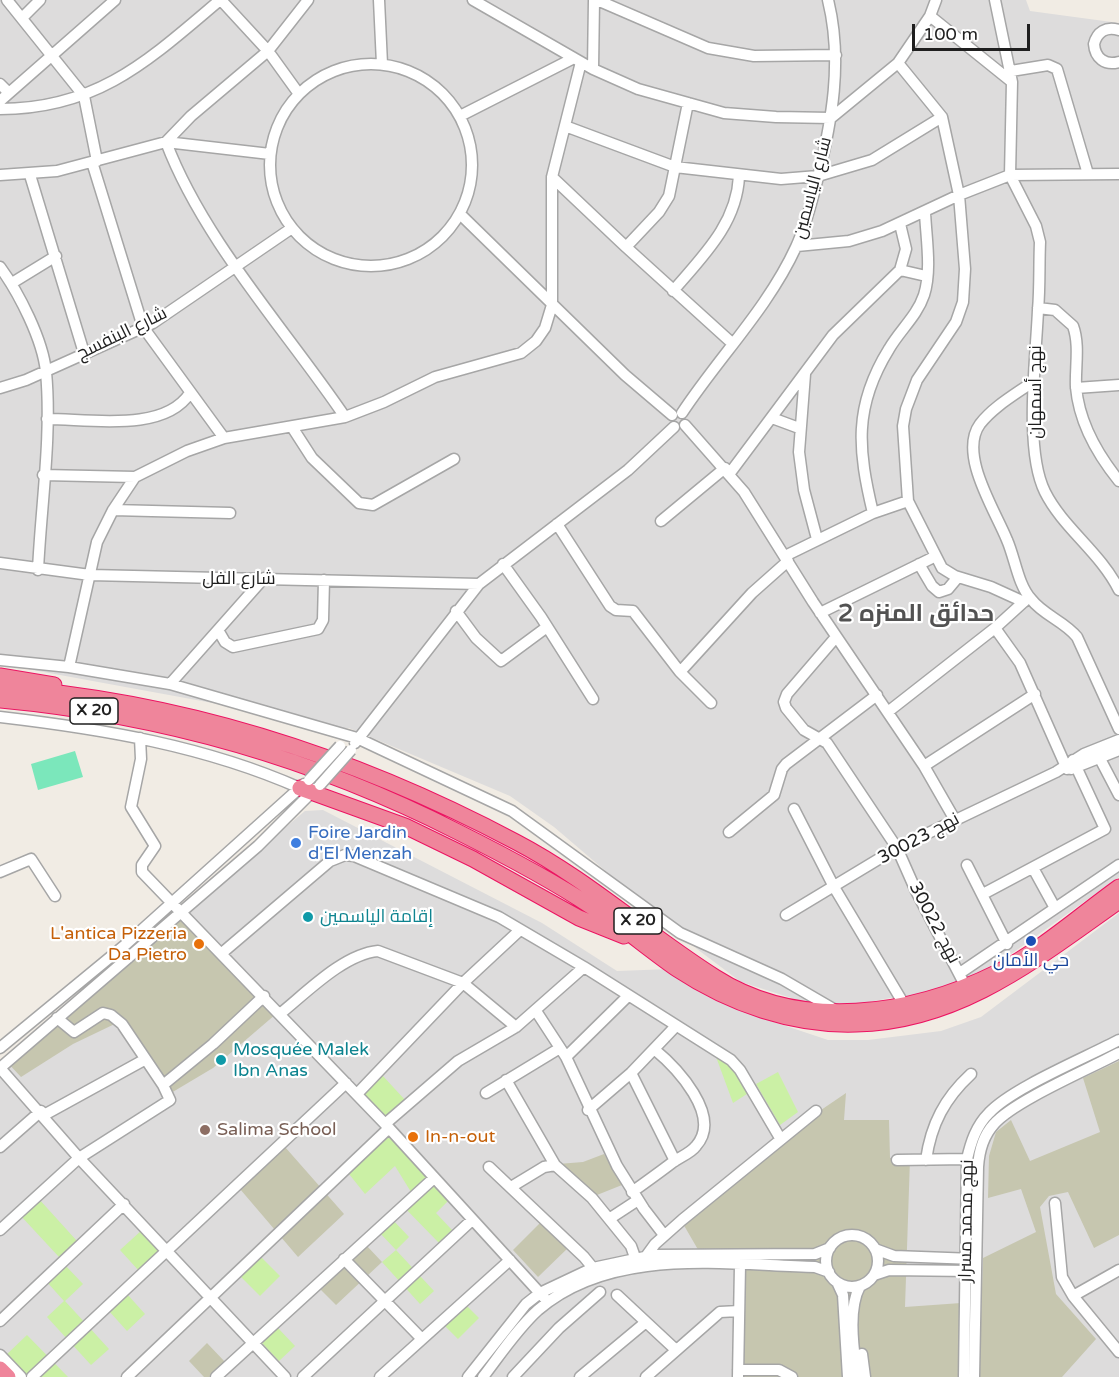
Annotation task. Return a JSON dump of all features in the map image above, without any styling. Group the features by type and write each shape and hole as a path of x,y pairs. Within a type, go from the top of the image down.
{"highway":[{"path":"0,676 45,682 73,695"},
{"name":"X 20","path":"0,687 73,695 149,708 247,731 368,771 518,843 600,894 716,977 760,998 785,1005 838,1011 879,1010 905,1006 966,985 1021,958 1119,886"},
{"name":"X 20","path":"0,700 88,710 180,729 249,746 362,787 518,863 592,907 642,941 677,969 709,988 756,1009 800,1020 839,1024 881,1023 932,1012 966,985 1006,980 1119,901"},
{"path":"0,709 66,715 143,729 180,729"},
{"path":"310,787 405,826 472,859 579,918 642,941"},
{"path":"0,1369 8,1377"}],"street":[{"path":"7,0 54,55 84,96 95,162 143,327 224,438"},
{"path":"22,18 40,0"},
{"path":"0,101 115,0"},
{"path":"0,109 30,107 84,96 118,80 154,56 221,0 268,51 299,94"},
{"path":"166,142 191,116 268,51 308,0"},
{"path":"379,0 382,64"},
{"path":"473,0 593,69 638,89 724,113 831,118 898,63 930,16 936,0"},
{"path":"593,69 595,0 708,48 754,56 836,56"},
{"name":"شارع الياسمين","path":"310,787 351,750 357,738 479,584 502,564 628,470 676,418 733,344 797,246 818,176 831,118 836,56 828,0"},
{"path":"995,0 1011,77 1010,175"},
{"path":"930,16 1011,77"},
{"path":"1118,65 1103,62 1098,57 1094,44 1100,32 1106,29 1119,30"},
{"path":"460,116 577,60"},
{"path":"43,475 135,477 187,451 224,438 345,417 384,402 435,377 521,353 536,341 545,328 552,305 552,177 565,126 577,60"},
{"path":"898,63 942,117 959,195 964,269 963,302 950,334 917,380 906,409 903,426 908,501 934,557 942,568 958,577 1026,600 1067,626 1077,637 1119,729"},
{"path":"359,64 382,64 404,69 425,79 442,93 460,116 470,142 472,164 470,187 460,214 443,236 425,250 405,260 383,265 360,265 338,260 308,244 292,228 275,198 270,176 270,154 279,121 299,94 317,79 337,69 359,64"},
{"path":"1011,77 1048,65 1057,69 1088,174"},
{"path":"0,84 9,93"},
{"path":"626,247 667,201 688,103"},
{"path":"565,126 675,167 781,179 818,176 872,160 942,117"},
{"path":"166,142 188,191 236,266 306,358 345,417"},
{"path":"0,175 30,175 95,162 166,142 270,154"},
{"path":"797,246 849,241 900,224 959,195 1010,175 1119,174"},
{"path":"30,175 84,353"},
{"name":"نهج أسمهان","path":"1010,175 1039,234 1034,381 1036,449 1041,483 1053,507 1097,555 1118,585"},
{"path":"674,291 722,231 735,204 739,176"},
{"path":"552,177 733,344"},
{"path":"873,513 862,467 860,442 865,409 872,382 882,359 916,313 923,296 926,276 925,212"},
{"path":"460,214 625,375 676,418 680,428 685,425 728,471 836,637 889,711 955,820"},
{"path":"660,521 728,471 772,418 848,318 900,270 906,249 900,224"},
{"name":"شارع البنفسج","path":"1,384 46,370 143,327 292,228"},
{"path":"12,283 56,256"},
{"path":"0,267 12,283 28,317 46,370 47,418 38,570"},
{"path":"900,270 926,276"},
{"path":"1038,308 1055,310 1073,326 1076,388 1084,424 1100,455 1119,481"},
{"path":"805,374 799,428 799,452 804,490 817,539"},
{"path":"1026,600 973,455 973,443 980,425 995,409 1034,381"},
{"path":"1076,388 1119,385"},
{"path":"47,418 144,419 170,412 190,393"},
{"path":"772,418 799,428"},
{"path":"292,427 312,458 365,505 373,505 454,459"},
{"path":"69,667 97,542 113,510 135,477"},
{"path":"680,672 752,593 787,559 817,539 873,513 908,501"},
{"path":"113,510 230,513"},
{"path":"557,524 610,606 616,610 633,611 680,672 711,703"},
{"path":"820,613 934,557"},
{"name":"شارع الفل","path":"0,563 38,570 90,575 479,584"},
{"path":"502,564 547,627 593,699"},
{"path":"919,564 932,586 939,591 948,589 958,577"},
{"path":"170,684 264,579"},
{"path":"218,630 225,642 233,648 318,629 323,620 324,580"},
{"path":"889,711 995,628 1026,600"},
{"path":"456,612 476,638 501,661 547,627"},
{"path":"983,894 1105,829 1020,663 995,628"},
{"name":"نهج 30022","path":"836,637 785,697 786,708 799,725 819,737 849,775 897,848 915,891 966,985"},
{"path":"0,660 69,667 170,684 357,738 512,811 680,933 782,979 838,1011"},
{"path":"924,766 1035,694"},
{"path":"729,832 774,795 782,769 819,737 877,695"},
{"path":"0,717 140,738 237,763 310,787"},
{"path":"140,738 141,759 131,807 155,846 142,868 180,911 281,1013 387,1126 548,1302"},
{"path":"285,1377 79,1158 43,1113 0,1068 258,846 310,787 340,746 357,738"},
{"name":"نهج 30023","path":"786,915 897,848 1071,766 1119,740"},
{"name":"نهج 30023","path":"1097,753 1119,750"},
{"path":"1097,753 1119,795"},
{"path":"0,1048 310,787"},
{"path":"794,809 834,887 905,1006"},
{"path":"222,953 321,867 345,855 354,856 429,885 520,930 584,967 736,1064 780,1138"},
{"path":"0,872 31,858 55,896"},
{"path":"967,865 1007,944"},
{"path":"966,985 1007,944 1119,865"},
{"path":"1033,868 1055,908"},
{"path":"357,1094 463,983 520,930"},
{"path":"281,1013 345,963 366,952 378,951 398,956 463,983 516,1027"},
{"path":"127,1377 387,1126 458,1061 516,1027 584,967"},
{"path":"163,1085 213,1044 264,996"},
{"path":"486,1093 506,1080 563,1052 628,996"},
{"path":"536,1011 563,1052 588,1110 635,1196 664,1235"},
{"path":"0,1230 79,1158 168,1103 170,1097 122,1024 111,1015 103,1013 74,1032 57,1018"},
{"path":"588,1110 631,1073 675,1027"},
{"name":"نهج محمد مسرار","path":"974,1377 967,1159 980,1124 997,1105 1119,1041"},
{"path":"609,1219 675,1161 696,1147 702,1135 703,1124 692,1090 671,1063 654,1049"},
{"name":"نهج محمد مسرار","path":"964,1377 978,1167 982,1144 987,1133 994,1124 1013,1109 1119,1053"},
{"path":"0,1148 43,1113 144,1060"},
{"path":"631,1073 675,1161"},
{"path":"926,1160 939,1113 959,1085 971,1074"},
{"path":"506,1080 555,1165 592,1198 640,1259"},
{"path":"32,1377 346,1083"},
{"path":"483,1377 524,1324 548,1302 595,1277 640,1259 664,1235 780,1138 816,1111"},
{"path":"897,1161 967,1159"},
{"path":"511,1187 544,1167 555,1165"},
{"path":"489,1167 593,1268"},
{"path":"216,1377 434,1178"},
{"path":"1055,1203 1062,1277 1074,1296 1119,1352"},
{"path":"0,1321 124,1204"},
{"path":"303,1377 472,1220"},
{"path":"468,1377 520,1310 540,1293 593,1268 640,1259 815,1254 830,1248 839,1239 850,1235 862,1237 875,1249 894,1256 971,1265"},
{"path":"830,1248 827,1257 829,1272 843,1295 865,1377"},
{"path":"874,1275 878,1259 875,1249"},
{"path":"344,1259 421,1338"},
{"path":"640,1259 815,1267 829,1272"},
{"path":"380,1377 510,1260"},
{"path":"740,1265 738,1373 779,1370 792,1377"},
{"path":"841,1377 839,1337 850,1316 860,1286 874,1275 889,1270 971,1265"},
{"path":"1074,1296 1119,1270"},
{"path":"837,1282 848,1286 860,1286"},
{"path":"516,1376 559,1328 600,1292"},
{"path":"617,1295 676,1350"},
{"path":"646,1377 722,1311 739,1311"},
{"path":"848,1377 850,1316"},
{"path":"850,1316 857,1377"},
{"path":"580,1377 646,1322"},
{"path":"0,1355 21,1377"}],"shaded area":[{"path":"0,0 1026,0 1030,11 1119,23 1119,877 997,964 957,983 911,997 864,1003 836,1006 804,1002 741,982 697,949 554,827 510,796 349,728 317,733 229,706 0,664"},
{"path":"323,810 542,923 617,971 671,969 710,994 753,1015 828,1040 868,1040 941,1031 981,1017 1119,913 1119,1377 11,1377 0,1365 0,1066 305,811"},
{"path":"180,917 276,1014 213,1068 171,1093 123,1020 73,1044 21,1077 6,1061"},
{"path":"1119,1061 1119,1235 1094,1248 1068,1192 1049,1196 1040,1207 1056,1294 1096,1339 1062,1377 979,1377 983,1258 1036,1232 1021,1189 988,1198 989,1156 996,1132 1011,1120 1030,1161 1100,1132 1083,1078"},
{"path":"846,1093 844,1120 889,1120 890,1158 910,1159 905,1307 961,1303 958,1377 734,1377 739,1253 700,1253 682,1222 780,1138"},
{"path":"285,1147 344,1214 298,1257 240,1189"},
{"path":"604,1154 622,1185 592,1197 558,1164 583,1162"},
{"path":"543,1220 571,1245 538,1277 513,1250"},
{"path":"366,1245 382,1262 336,1305 319,1288"},
{"path":"207,1343 225,1362 209,1377 204,1377 189,1361"}],"green space":[{"path":"75,751 83,777 38,790 31,764"},
{"path":"715,1054 732,1062 750,1092 733,1103"},
{"path":"778,1072 798,1112 780,1125 756,1084"},
{"path":"382,1075 406,1101 387,1117 364,1094"},
{"path":"389,1134 451,1198 436,1213 452,1230 439,1243 400,1203 411,1192 395,1166 365,1194 349,1174"},
{"path":"38,1198 77,1241 59,1257 20,1215"},
{"path":"392,1219 409,1237 396,1250 379,1232"},
{"path":"142,1230 161,1251 139,1271 120,1250"},
{"path":"396,1250 434,1291 420,1304 382,1262"},
{"path":"260,1256 280,1276 260,1296 240,1276"},
{"path":"64,1264 83,1284 65,1301 109,1349 91,1365 47,1317 64,1301 46,1281"},
{"path":"127,1294 145,1314 127,1331 109,1311"},
{"path":"465,1304 479,1318 458,1339 444,1325"},
{"path":"278,1328 295,1346 279,1361 262,1343"},
{"path":"27,1335 68,1377 25,1377 5,1356"}],"place":[{"name":"Foire Jardin d'El Menzah","path":"296,843"},
{"name":"إقامة الياسمين","path":"308,917"},
{"name":"حي الأمان","path":"1031,941"},
{"name":"L'antica Pizzeria Da Pietro","path":"199,944"},
{"name":"Mosquée Malek Ibn Anas","path":"221,1060"},
{"name":"Salima School","path":"205,1130"},
{"name":"In-n-out","path":"413,1137"}],"district":[{"name":"حدائق المنزه 2","path":"916,615"}]}
